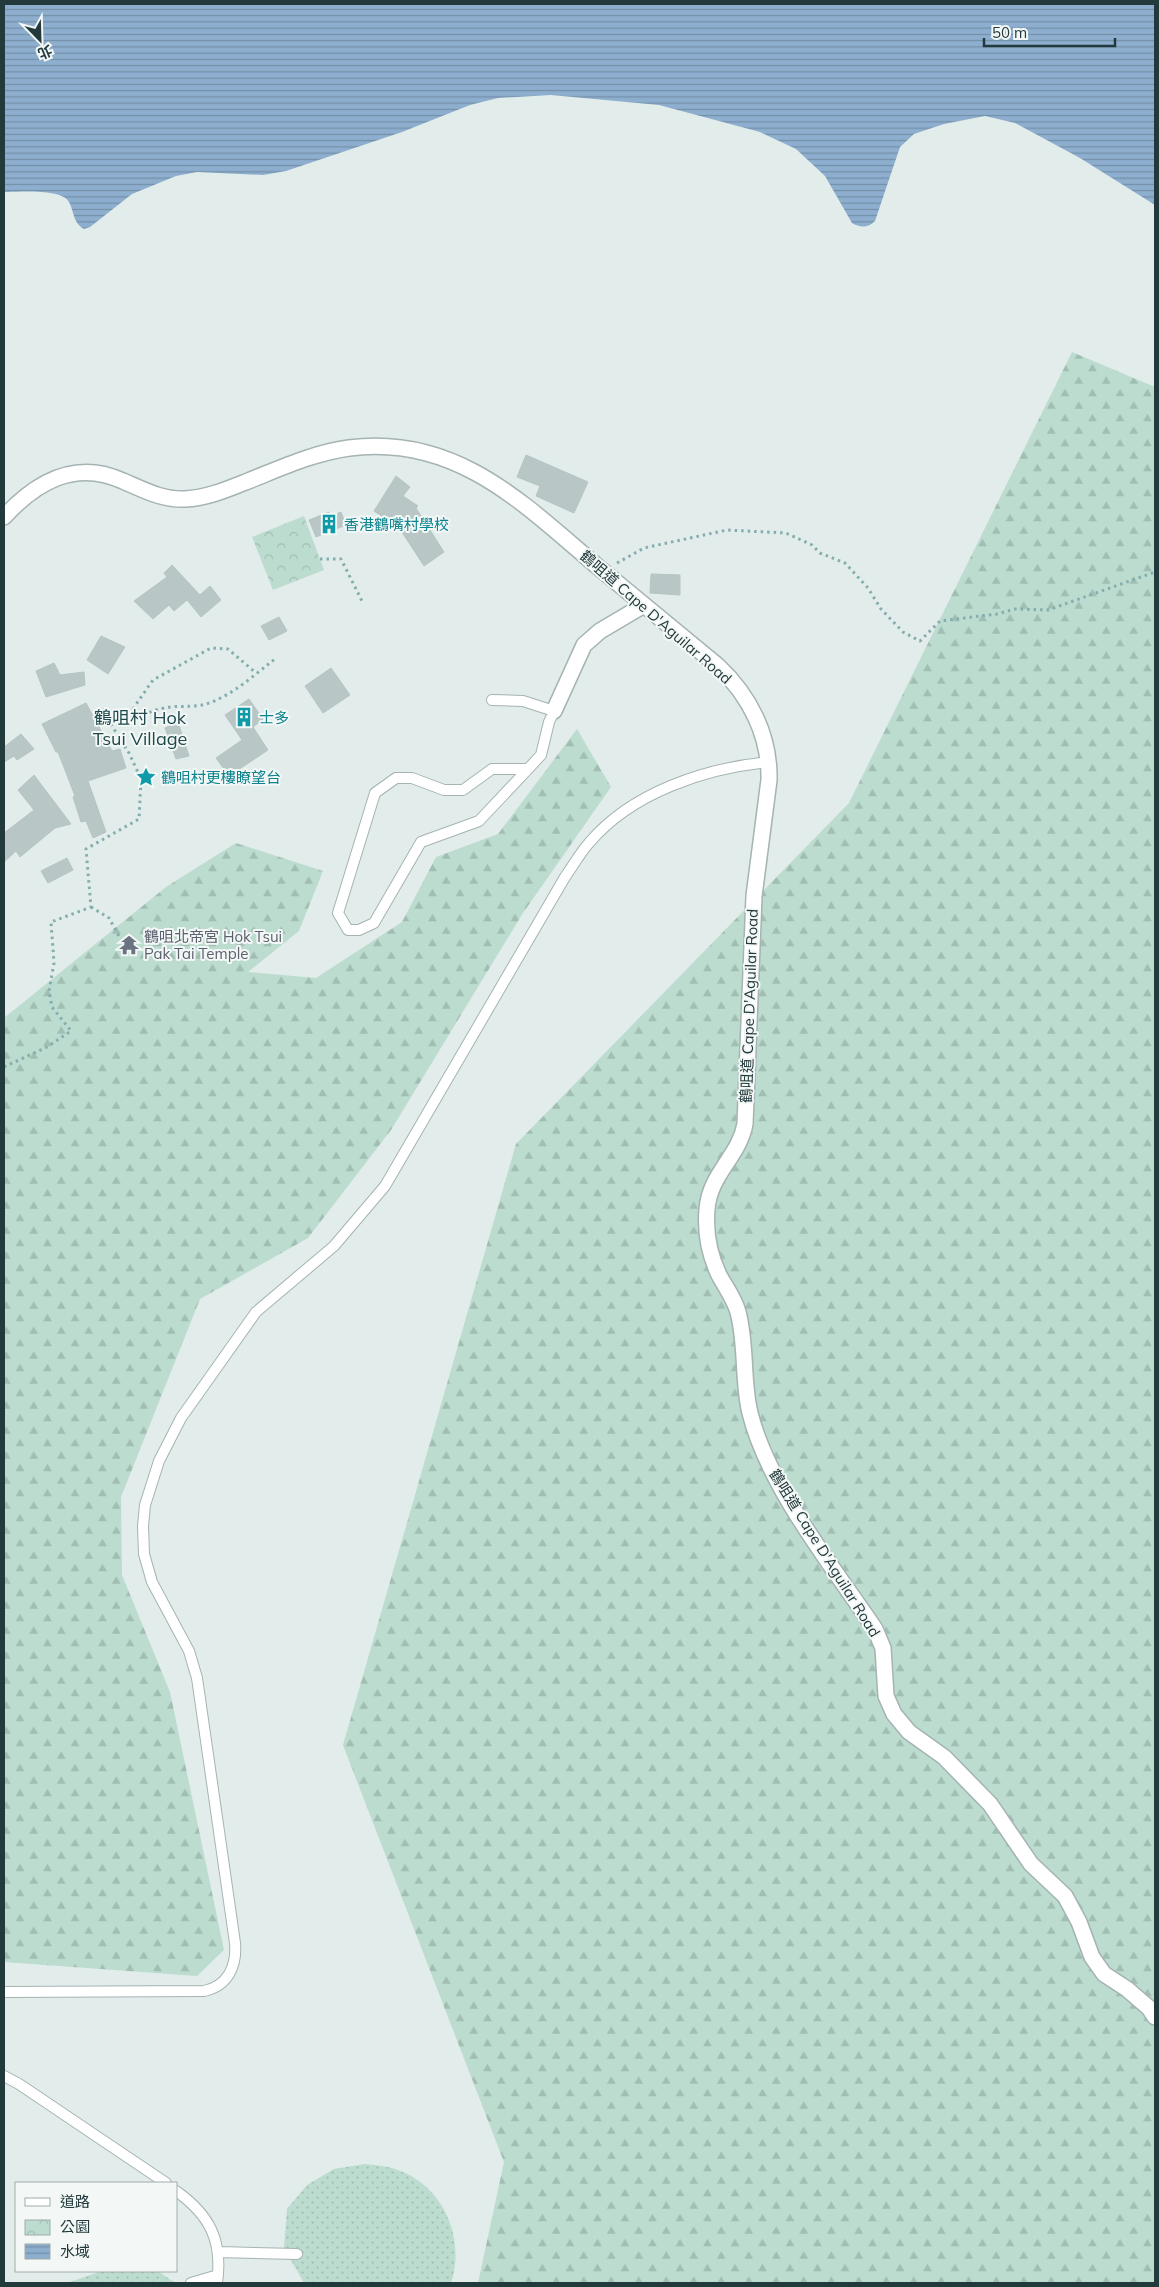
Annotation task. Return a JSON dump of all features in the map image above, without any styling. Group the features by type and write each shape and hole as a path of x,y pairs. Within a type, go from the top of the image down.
{"street":[{"name":"鶴咀道 Cape D'Aguilar Road","path":"4,517 34,488 66,475 104,475 156,495 176,499 194,498 215,493 325,453 352,448 395,448 423,452 451,460 493,481 522,502 718,666 741,691 758,722 769,762 769,780 754,896 745,1124 740,1144 717,1175 711,1188 706,1225 710,1250 719,1274 734,1299 740,1320 746,1356 750,1413 759,1441 788,1498 875,1629 883,1648 886,1696 894,1714 909,1732 944,1757 990,1804 1031,1864 1065,1896 1079,1922 1092,1957 1104,1974 1127,1989 1149,2008 1155,2017"},
{"path":"554,711 584,645 600,632 644,605"}],"lane":[{"path":"492,700 523,701 554,711 549,722 541,755 528,769 479,821 421,842 374,923 359,930 348,930 338,913 375,793 396,778 412,778 444,790 463,790 492,769 528,769"},
{"path":"4,1992 204,1991 221,1984 230,1974 236,1957 235,1943 198,1678 189,1651 152,1582 144,1554 145,1505 159,1461 181,1418 256,1312 334,1246 385,1186 565,877 590,842 612,821 651,795 701,775 741,765 769,762"},
{"path":"4,2076 19,2084 165,2182"},
{"path":"178,2193 196,2207 206,2219 218,2252 218,2279 191,2283"},
{"path":"218,2252 297,2254"}],"path":[{"path":"606,573 612,566 644,548 727,530 786,533 812,544 820,553 844,563 868,588 881,609 903,632 920,641 940,622 997,614 1015,609 1048,610 1155,572"},
{"path":"320,559 341,559 362,601"},
{"path":"130,713 153,680 211,648 228,649 256,673"},
{"path":"91,907 86,849 139,819 142,779 129,753 102,710 148,715 165,708 184,708 208,703 236,688 274,659"},
{"path":"142,779 146,777"},
{"path":"91,907 108,918 120,938"},
{"path":"4,1067 47,1047 70,1031 52,1007 49,990 54,964 51,922 91,907"}],"green space":[{"path":"1072,352 1155,387 1155,2283 478,2283 504,2162 343,1745 516,1144 849,803"},
{"path":"304,516 324,570 273,590 252,537"},
{"path":"577,729 611,787 523,913 391,1130 308,1238 200,1299 121,1497 122,1575 170,1692 224,1950 197,1976 4,1962 4,1018 166,887 236,843 323,871 299,931 248,972 316,978 402,922 436,857 498,834"},
{"path":"365,2164 392,2168 412,2176 438,2200 447,2215 453,2231 455,2266 451,2283 304,2283 284,2248 287,2209 307,2185 334,2169"},
{"path":"99,2272 159,2272 175,2283 67,2283"}],"water":[{"path":"4,4 1155,4 1155,205 1080,158 1015,123 985,116 944,124 914,134 900,147 875,221 867,226 858,226 852,223 825,176 796,149 760,132 659,105 551,95 498,98 470,105 402,132 286,171 263,175 197,172 176,176 132,194 90,227 84,229 78,224 69,202 65,198 39,192 4,192"}],"building":[{"path":"526,455 588,482 574,513 536,496 540,486 517,477"},
{"path":"396,476 410,487 403,496 418,506 416,508 444,552 424,566 400,529 374,511"},
{"name":"香港鶴嘴村學校","path":"329,512 331,516 341,512 346,525 316,537 309,520"},
{"path":"172,565 200,595 210,586 221,600 201,617 187,600 174,611 169,605 153,619 134,601 167,577 164,573"},
{"path":"651,574 680,575 680,595 650,593"},
{"path":"279,617 287,631 269,640 261,626"},
{"path":"101,636 125,647 108,674 87,660"},
{"path":"54,663 60,675 84,672 85,685 46,697 36,671"},
{"path":"331,668 350,695 323,713 305,686"},
{"path":"249,699 263,719 253,727 268,750 229,776 216,758 242,740 225,715"},
{"path":"86,703 112,751 120,749 126,768 88,781 106,832 93,838 86,821 81,822 73,797 75,796 58,752 56,752 42,724"},
{"path":"178,722 189,756 176,759 165,728"},
{"path":"21,734 34,749 17,760 14,756 4,762 4,747"},
{"path":"34,775 71,824 55,828 20,857 16,851 4,862 4,833 34,810 18,790"},
{"path":"67,858 73,870 48,883 41,871"}],"place":[{"name":"香港鶴嘴村學校","path":"329,524"},
{"name":"士多","path":"244,717"},
{"name":"鶴咀村更樓瞭望台","path":"146,777"},
{"name":"鶴咀北帝宮 Hok Tsui Pak Tai Temple","path":"129,945"}],"district":[{"name":"鶴咀村 Hok Tsui Village","path":"140,728"}]}
